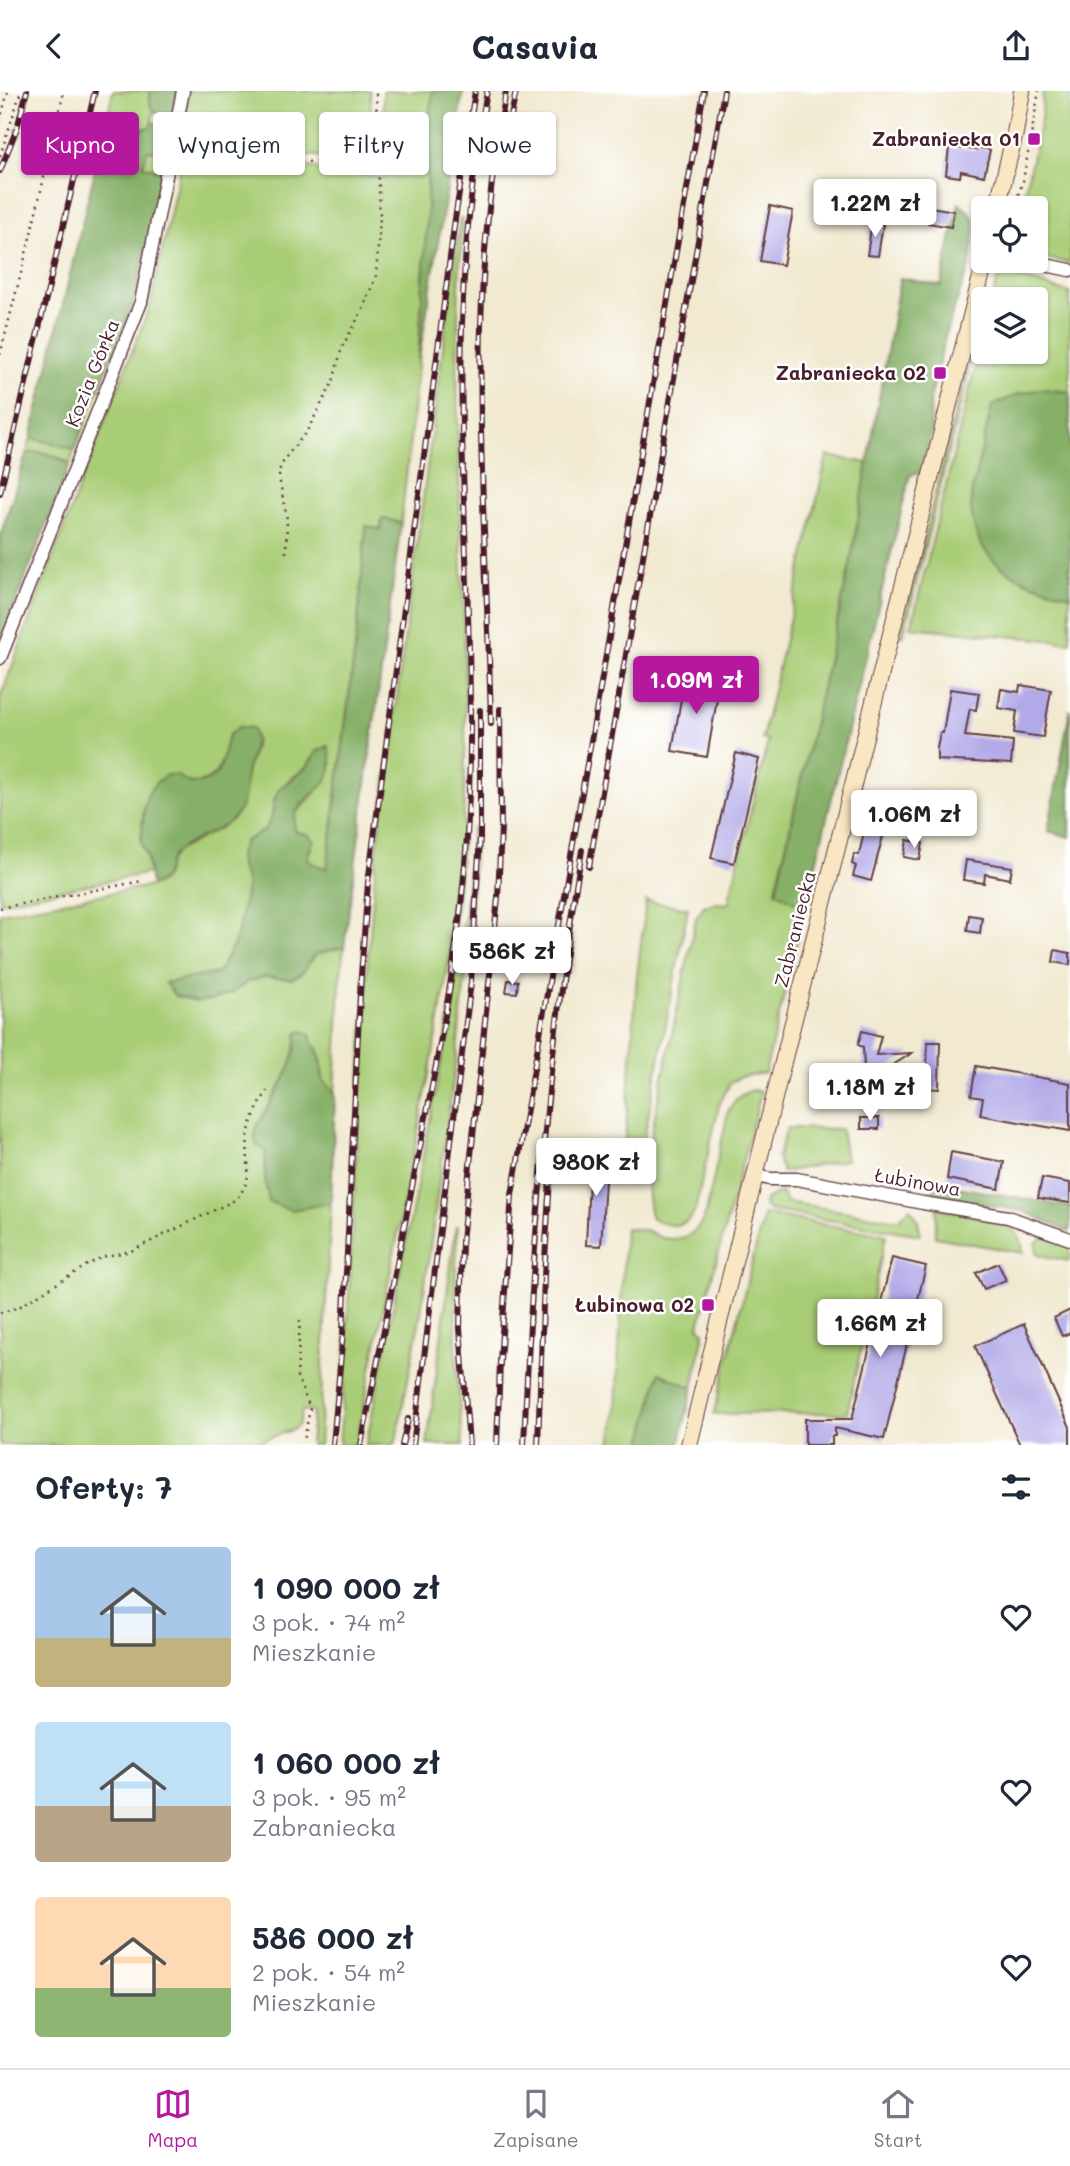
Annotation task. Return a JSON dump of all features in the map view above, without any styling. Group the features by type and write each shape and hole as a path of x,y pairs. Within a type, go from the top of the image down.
{"main road":[{"path":"1000,196 1022,91"},
{"name":"Zabraniecka","path":"689,1445 982,273"}],"street":[{"name":"Kozia Górka","path":"179,112 183,91"},
{"name":"Kozia Górka","path":"0,658 141,302 166,175"},
{"path":"1048,266 1070,270"},
{"name":"Łubinowa","path":"756,1176 797,1179 1008,1217 1070,1239"}],"path":[{"path":"0,121 8,91"},
{"path":"0,156 21,91"},
{"path":"0,355 64,91"},
{"path":"376,91 377,112"},
{"path":"1018,196 1039,91"},
{"path":"286,553 287,519 279,477 280,468 307,431 332,382 342,347 363,309 376,276 380,218 379,175"},
{"path":"0,908 142,881"},
{"path":"0,1313 19,1307 95,1261 131,1251 235,1200 242,1192 249,1172 248,1137 253,1119 267,1091"},
{"path":"300,1320 297,1377 310,1408 304,1441"}],"green space":[{"path":"113,91 150,91 150,105 154,111 151,128 144,128 139,134 139,112 108,112"},
{"path":"150,91 177,91 173,112 157,112 150,105"},
{"path":"189,91 370,91 371,112 319,112 319,156 305,155 305,112 185,112"},
{"path":"383,91 433,91 429,116 429,112 383,112"},
{"path":"433,91 463,91 460,112 443,112 443,175 449,175 418,365 429,175 429,116"},
{"path":"1043,91 1070,91 1070,263 1048,258 1048,196 1022,196 1041,120"},
{"path":"153,122 153,151 147,150 143,166 153,169 153,175 161,175 136,295 75,449 31,438 94,175 139,175 139,134 144,128 150,128"},
{"path":"146,150 153,151 153,169 143,167"},
{"path":"305,166 319,168 319,175 385,178 385,175 427,175 418,365 401,523 382,518 381,530 366,526 357,633 327,870 312,863 307,857 293,823 295,814 321,786 316,752 307,767 288,781 274,801 272,816 265,830 253,837 240,866 247,883 238,932 218,973 166,983 231,993 250,981 265,977 292,979 302,973 316,954 344,947 335,1093 323,1080 318,1048 296,1049 291,1068 256,1128 255,1138 257,1146 266,1150 265,1181 292,1210 331,1203 319,1445 310,1445 313,1411 302,1411 298,1426 292,1430 248,1445 0,1445 0,913 150,886 162,881 169,862 177,851 222,827 242,805 243,783 256,740 229,735 221,763 212,777 196,783 185,782 144,808 141,843 147,856 149,873 0,902 0,699 150,306 179,175 305,175"},
{"path":"959,203 971,215 970,264 947,329 930,400 931,432 922,471 910,475 805,908 776,891 850,565 900,278 941,286"},
{"path":"460,218 463,219 457,371 465,751 463,827 456,909 437,1031 356,1445 339,1445 365,995 377,848"},
{"path":"1006,274 1070,293 1070,392 1040,389 1016,395 1024,581 1070,595 1070,642 911,627 976,364 1048,364 1048,287 996,287 997,281"},
{"path":"971,347 971,361 903,637 900,636"},
{"path":"1040,389 1070,392 1070,595 1015,576 1001,566 988,555 973,523 972,493 992,406 1016,395"},
{"path":"31,438 75,449 70,464 48,454 26,455"},
{"path":"33,452 49,454 70,464 0,642 0,537 26,455"},
{"path":"827,456 869,463 850,565 776,890 805,908 765,1073 740,1077 730,1083 719,1105 695,1211 687,1221 670,1225 652,1218 648,1201 651,1137 660,1092 696,918 704,906 728,904 768,741 762,739"},
{"path":"382,518 401,523 344,947 316,954 302,973 292,979 265,977 250,981 231,993 212,1000 197,1002 175,996 165,983 218,973 238,932 247,883 240,866 239,854 245,841 265,830 272,816 279,789 307,767 316,752 328,746 330,773 326,781 301,806 294,822 296,832 307,834 314,840 307,857 312,863 327,869 357,633 366,526 381,530"},
{"path":"1070,710 1070,837 1048,831"},
{"path":"239,727 253,728 255,739 241,807 222,827 179,850 163,877 151,886 147,856 141,843 148,793 166,775 177,775 192,783 211,779 220,767 230,734"},
{"path":"472,828 475,828 470,932 457,1052 421,1313 395,1445 366,1445 444,1049 463,931"},
{"path":"646,901 688,908 640,1160 636,1161 630,1157 625,1143 637,976"},
{"path":"297,1033 309,1033 320,1057 323,1080 335,1093 331,1203 292,1210 269,1202 265,1181 266,1151 257,1146 255,1138 256,1128 293,1059"},
{"path":"753,1090 761,1092 699,1326 704,1332 693,1388 659,1374 642,1445 611,1445 616,1409 625,1228 645,1230 671,1239 684,1237 695,1230 706,1213 728,1112 738,1098"},
{"path":"787,1128 841,1129 846,1160 782,1172 777,1159"},
{"path":"935,1183 1070,1207 1070,1232 1023,1211 932,1196"},
{"path":"781,1192 786,1202 898,1220 910,1208 917,1218 921,1235 768,1210 764,1205 765,1200"},
{"path":"937,1208 1005,1223 1018,1235 1023,1253 935,1237"},
{"path":"764,1214 886,1235 847,1413 714,1414"},
{"path":"456,1226 456,1335 463,1445 427,1445"},
{"path":"1042,1238 1070,1245 1070,1261 1037,1255 1036,1243"},
{"path":"659,1373 693,1388 679,1445 642,1445"}],"building":[{"path":"949,147 990,150 984,176 961,171 960,177 946,175"},
{"path":"770,206 793,211 783,265 760,261"},
{"path":"931,207 954,211 951,227 928,223"},
{"path":"872,222 883,224 878,256 867,255"},
{"path":"685,676 720,682 707,757 672,751"},
{"path":"1020,685 1051,690 1043,737 1014,733 1017,711 998,708 1001,689 1019,692"},
{"path":"950,689 979,693 976,710 970,709 965,736 1013,741 1011,764 937,760 937,748 940,733 943,733"},
{"path":"736,753 759,759 734,863 711,858"},
{"path":"864,832 883,836 871,881 853,876 856,866 852,864 854,854 859,855"},
{"path":"907,840 923,843 920,860 904,857"},
{"path":"966,860 1012,867 1010,879 985,874 984,883 963,880"},
{"path":"969,915 982,917 980,933 967,931"},
{"path":"1055,950 1070,953 1070,965 1053,962"},
{"path":"508,980 518,981 517,993 506,992"},
{"path":"862,1031 881,1036 876,1055 912,1053 885,1070 886,1091 865,1089 863,1047 858,1045"},
{"path":"928,1042 940,1042 939,1089 926,1088"},
{"path":"976,1066 1070,1083 1070,1131 980,1115 983,1098 971,1096"},
{"path":"861,1118 879,1118 879,1129 861,1129"},
{"path":"593,1148 607,1148 601,1246 586,1245"},
{"path":"951,1152 1004,1162 999,1189 947,1179"},
{"path":"1042,1178 1070,1183 1070,1203 1038,1198"},
{"path":"892,1258 926,1266 884,1439 835,1428 832,1445 805,1445 805,1419 852,1419"},
{"path":"998,1263 1006,1280 984,1289 976,1273"},
{"path":"1070,1310 1070,1333 1062,1336 1054,1318"},
{"path":"1024,1324 1070,1427 1070,1445 1020,1445 975,1346"}],"railway":[{"path":"0,171 17,128 27,91"},
{"path":"0,493 95,91"},
{"path":"333,1445 343,1332 368,883 455,219 475,91"},
{"path":"361,1445 442,1033 461,904 470,755 469,631 462,446 462,323 470,206 487,91"},
{"path":"491,724 482,474 481,324 489,207 506,91"},
{"path":"512,112 516,91"},
{"path":"497,1445 512,1195 704,91"},
{"path":"589,867 724,91"},
{"path":"469,1445 460,1328 462,1241 498,898 501,826 500,709"},
{"path":"413,1445 471,982 480,837 480,710"},
{"path":"524,1445 543,1146 560,998 582,850"},
{"path":"538,1445 550,1179"},
{"path":"402,1445 408,1419"}],"place":[{"name":"Zabraniecka 01","path":"1034,139"},
{"name":"Zabraniecka 02","path":"940,373"},
{"name":"Łubinowa 02","path":"708,1305"}]}
